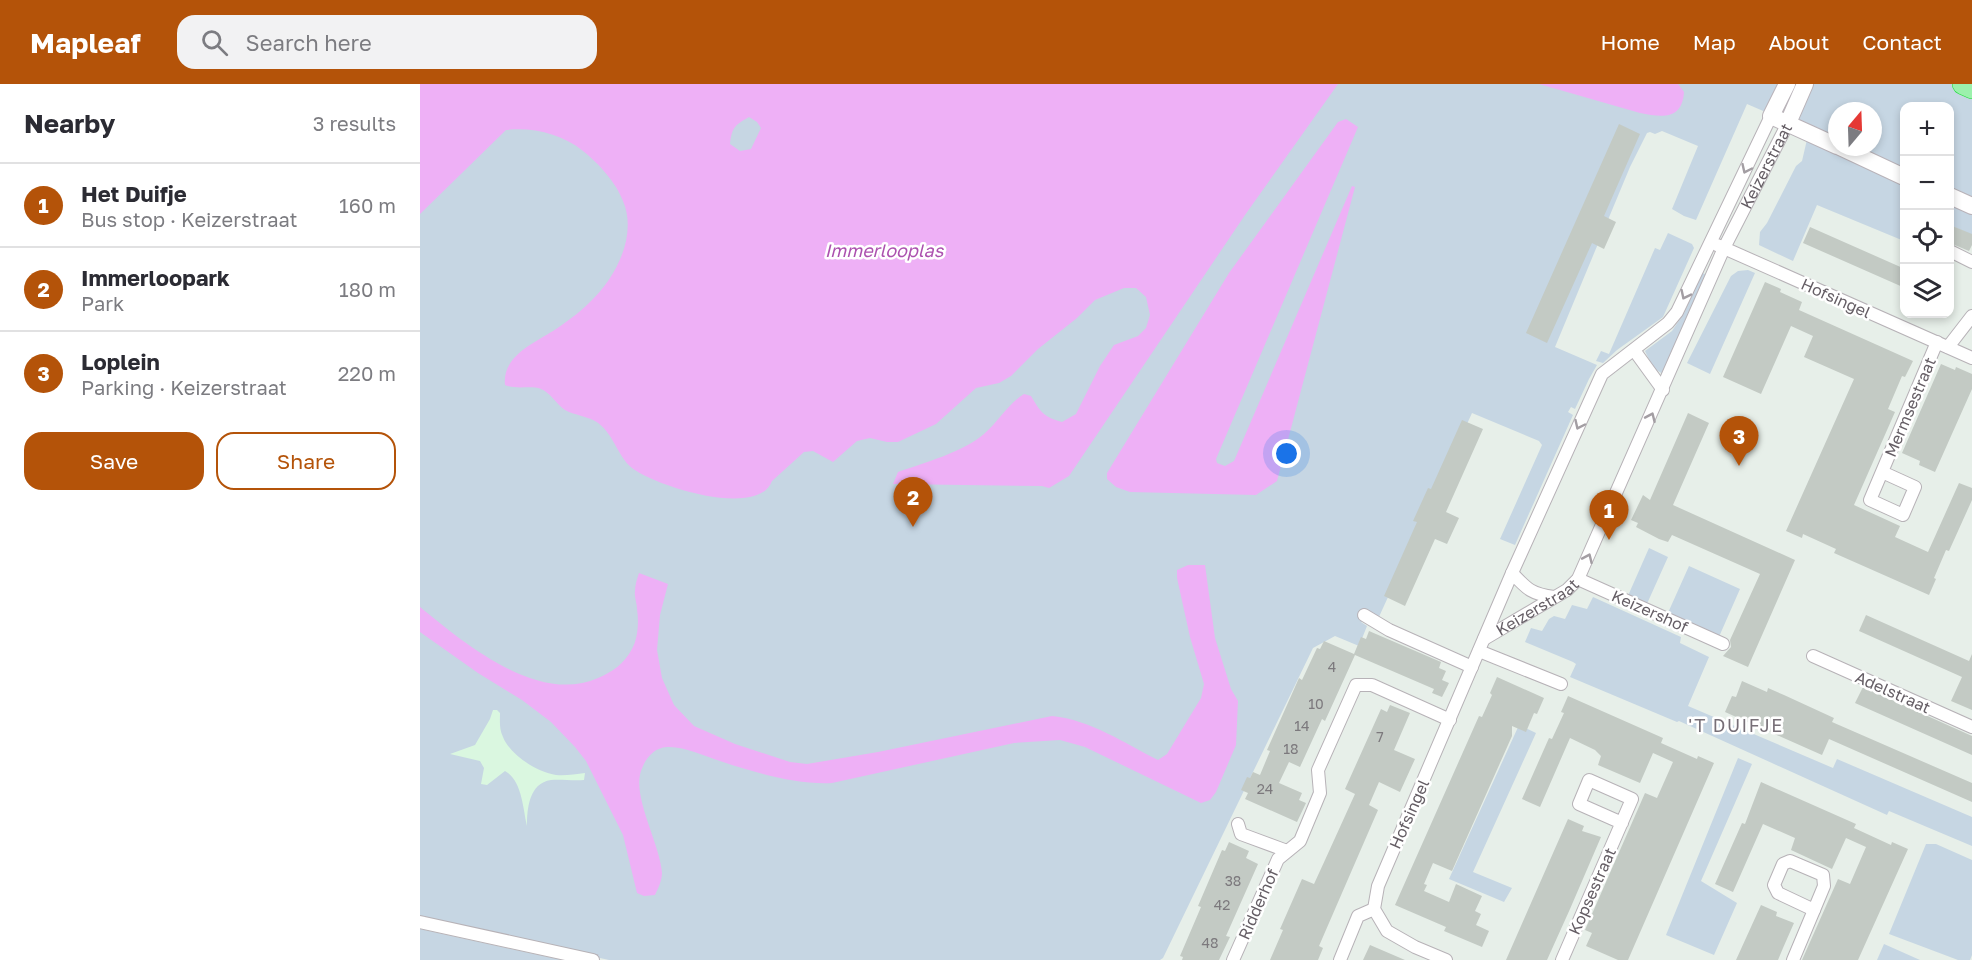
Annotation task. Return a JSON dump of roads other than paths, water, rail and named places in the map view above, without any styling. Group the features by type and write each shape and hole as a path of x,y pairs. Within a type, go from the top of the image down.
{"highway":[{"path":"1964,84 1972,88"}],"street":[{"name":"Keizerstraat","path":"1481,645 1602,374 1668,323 1677,312 1787,84"},
{"name":"Keizerstraat","path":"1481,645 1567,590 1578,579 1724,248 1788,123 1805,84"},
{"path":"1772,116 1828,141"},
{"path":"1860,156 1900,175"},
{"path":"1954,198 1972,206"},
{"name":"Hofsingel","path":"1711,242 1972,358"},
{"path":"1954,253 1972,262"},
{"path":"1943,345 1972,316"},
{"name":"Mermsestraat","path":"1882,472 1943,345"},
{"path":"1634,350 1663,390"},
{"path":"1512,573 1529,591 1542,596 1554,597"},
{"name":"Keizershof","path":"1578,579 1723,644"},
{"path":"1364,615 1389,630 1472,667"},
{"path":"1481,645 1561,684"},
{"name":"Hofsingel","path":"1374,909 1378,886 1481,645"},
{"name":"Adelstraat","path":"1813,656 1972,727"},
{"name":"Ridderhof","path":"1233,960 1278,859 1300,842 1320,793 1318,770 1356,685 1372,685 1450,720"},
{"name":"Kopsestraat","path":"1562,960 1622,823"},
{"name":"Ridderhof","path":"1238,824 1242,834 1287,851"},
{"path":"1793,960 1814,910 1824,886 1823,875 1790,861 1783,864 1774,885 1778,893 1814,910"},
{"path":"1340,960 1358,916 1374,909 1387,931 1415,947 1446,960"},
{"path":"420,922 594,960"},
{"path":"1413,960 1415,947"}],"water":[{"name":"Immerlooplas","path":"420,84 1338,84 1245,215 1069,476 1049,488 1042,486 893,484 898,472 943,456 984,434 1024,394 1031,396 1043,413 1050,418 1062,422 1076,414 1100,366 1114,345 1138,336 1146,328 1150,315 1146,297 1136,288 1124,288 1095,300 1077,318 1038,349 1011,376 999,383 976,388 936,424 898,442 870,438 857,441 833,462 813,451 804,452 763,492 747,498 705,496 662,483 632,468 601,425 565,410 541,389 505,385 505,375 513,359 585,307 607,282 621,256 628,228 627,214 616,187 595,161 575,145 557,136 537,131 506,130 420,214","holes":["749,117 761,128 751,149 740,151 730,144 733,130 737,125"]},
{"path":"1539,84 1678,84 1684,92 1679,108 1663,116 1640,113"},
{"path":"1346,119 1358,127 1216,459 1217,463 1225,466 1234,461 1352,186 1355,187 1277,481 1256,495 1130,492 1116,487 1107,479 1107,473 1229,273 1338,122"},
{"path":"1188,565 1205,565 1215,638 1231,689 1238,701 1236,745 1216,792 1210,800 1201,803 1085,747 1060,740 1014,743 832,783 804,782 775,777 687,750 667,747 654,752 647,758 639,782 643,807 657,848 662,873 655,895 644,896 637,893 623,835 586,761 575,747 551,722 522,700 478,673 420,632 420,607 480,652 527,677 551,683 575,684 598,678 621,663 634,645 638,624 635,589 639,573 668,584 660,615 657,650 662,678 674,705 694,726 735,744 790,762 807,764 878,752 1052,716 1094,727 1158,760 1167,754 1201,698 1204,684 1190,637 1177,578 1177,570"}],"place":[{"name":"Loplein","path":"1739,466"},
{"name":"Immerloopark","path":"913,527"},
{"name":"Het Duifje","path":"1609,540"}],"district":[{"name":"'T DUIFJE","path":"1736,725"}]}
